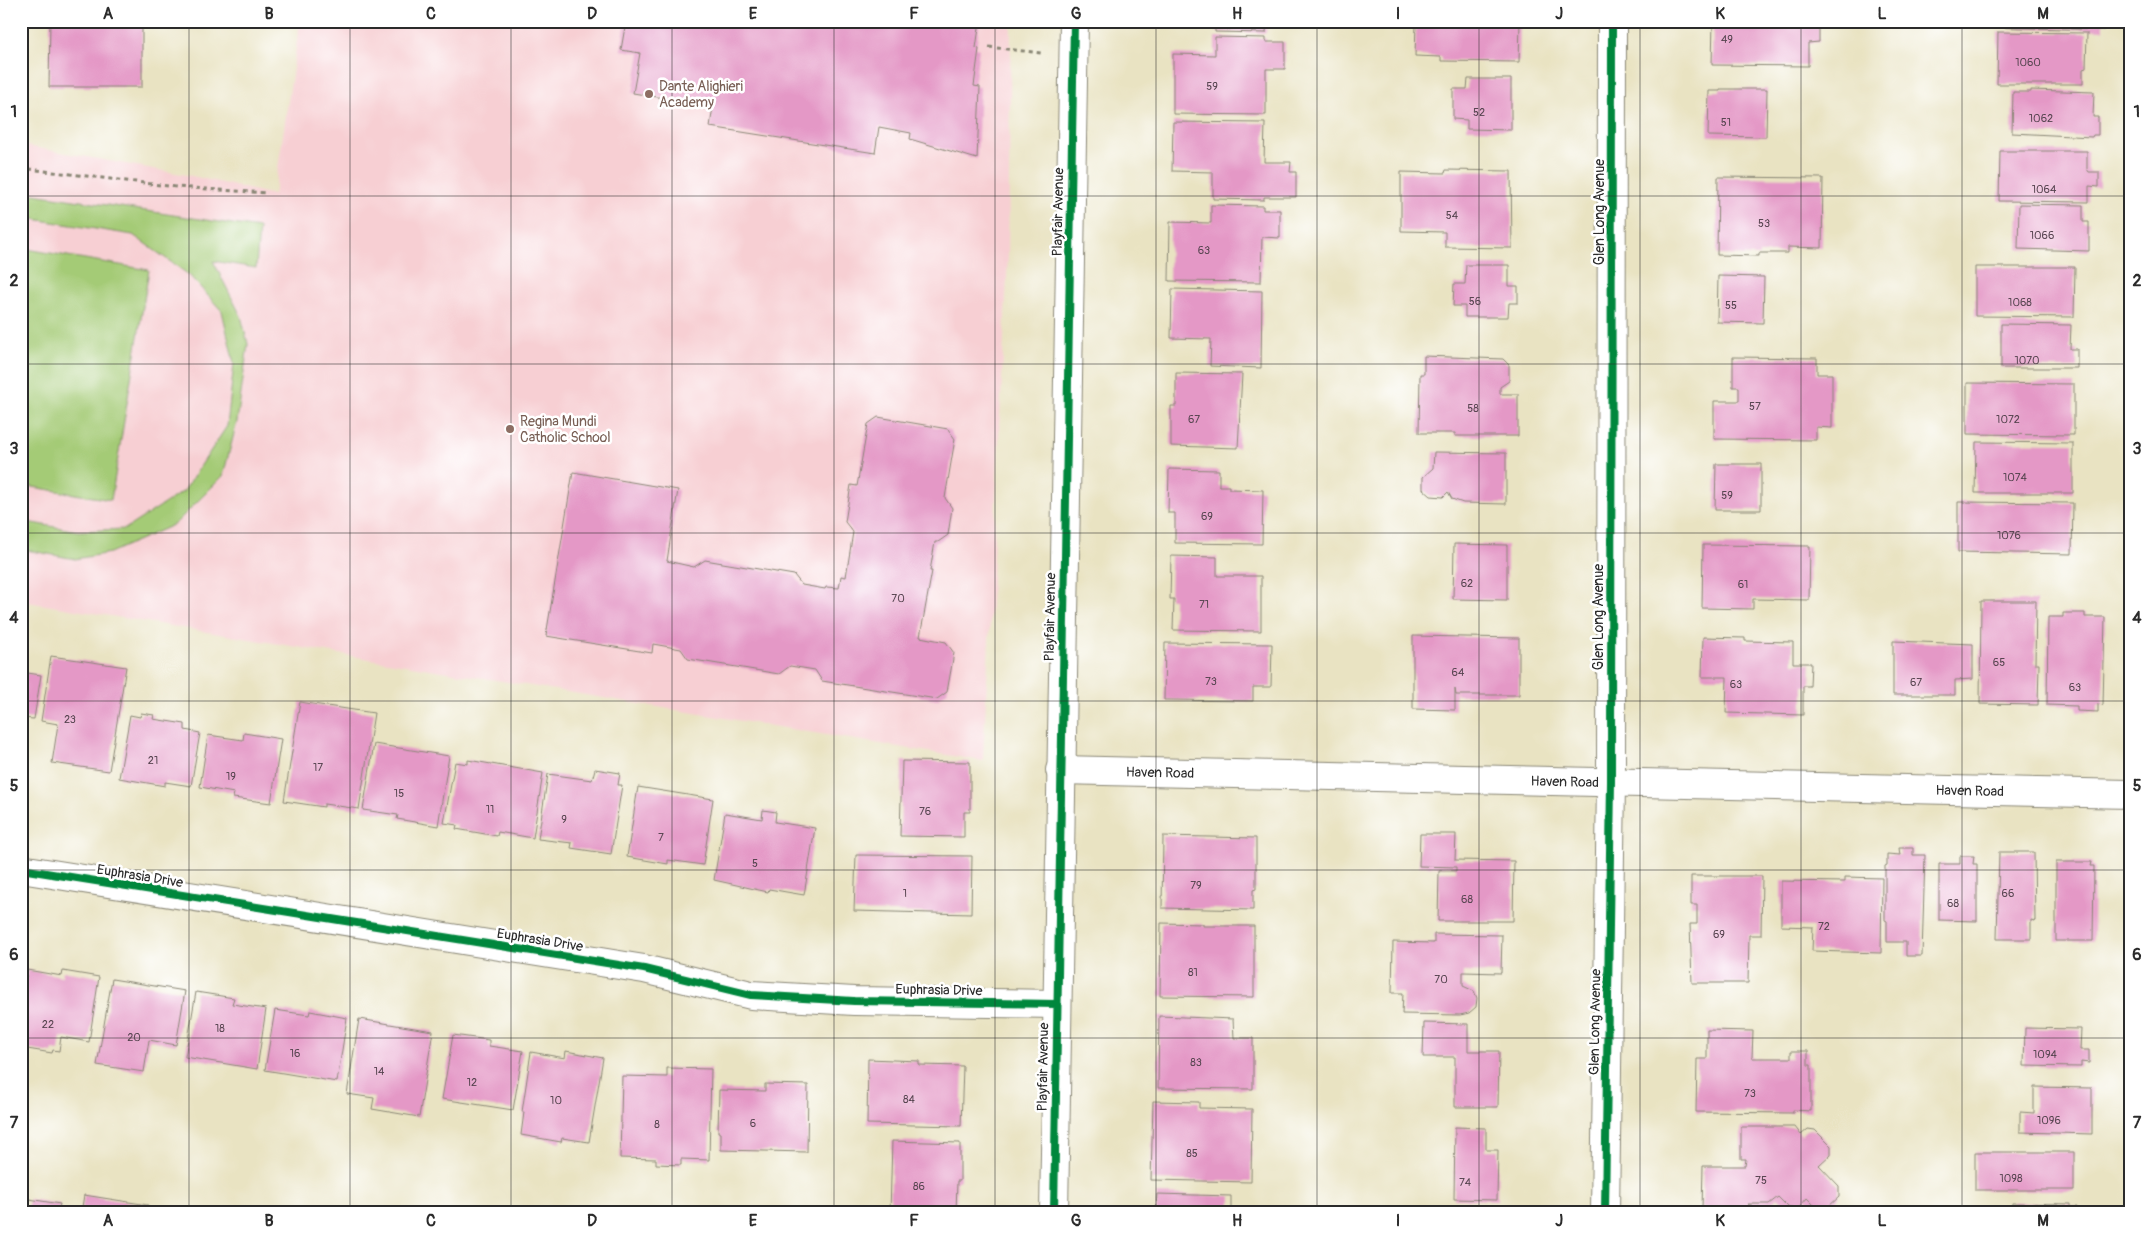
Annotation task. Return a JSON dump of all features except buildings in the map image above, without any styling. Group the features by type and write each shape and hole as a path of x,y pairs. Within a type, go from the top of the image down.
{"street":[{"name":"Playfair Avenue","path":"1054,1213 1074,21"},
{"name":"Glen Long Avenue","path":"1605,1213 1611,781 1612,21"},
{"name":"Haven Road","path":"1060,770 2130,794"},
{"name":"Euphrasia Drive","path":"21,870 644,969 751,995 854,1001 1057,1004"}],"path":[{"path":"989,47 1074,56"},
{"path":"21,168 176,186 266,194"}],"shaded area":[{"name":"Regina Mundi Catholic School","path":"300,21 1011,21 1008,257 983,761 21,601 21,145 192,176 274,195"}],"green space":[{"path":"21,192 259,228 256,268 213,261 241,316 248,344 237,422 223,476 175,524 110,553 75,559 21,549 21,521 78,531 125,529 184,491 227,426 234,363 222,311 189,275 133,235 21,217"},
{"path":"21,248 149,270 111,500 21,485"}],"cycle path":[{"path":"1054,1213 1074,21"},
{"path":"1605,1213 1611,781 1612,21"},
{"path":"21,869 644,969 751,995 854,1001 1057,1004"}],"place":[{"name":"Dante Alighieri Academy","path":"649,94"},
{"name":"Regina Mundi Catholic School","path":"510,429"}]}
